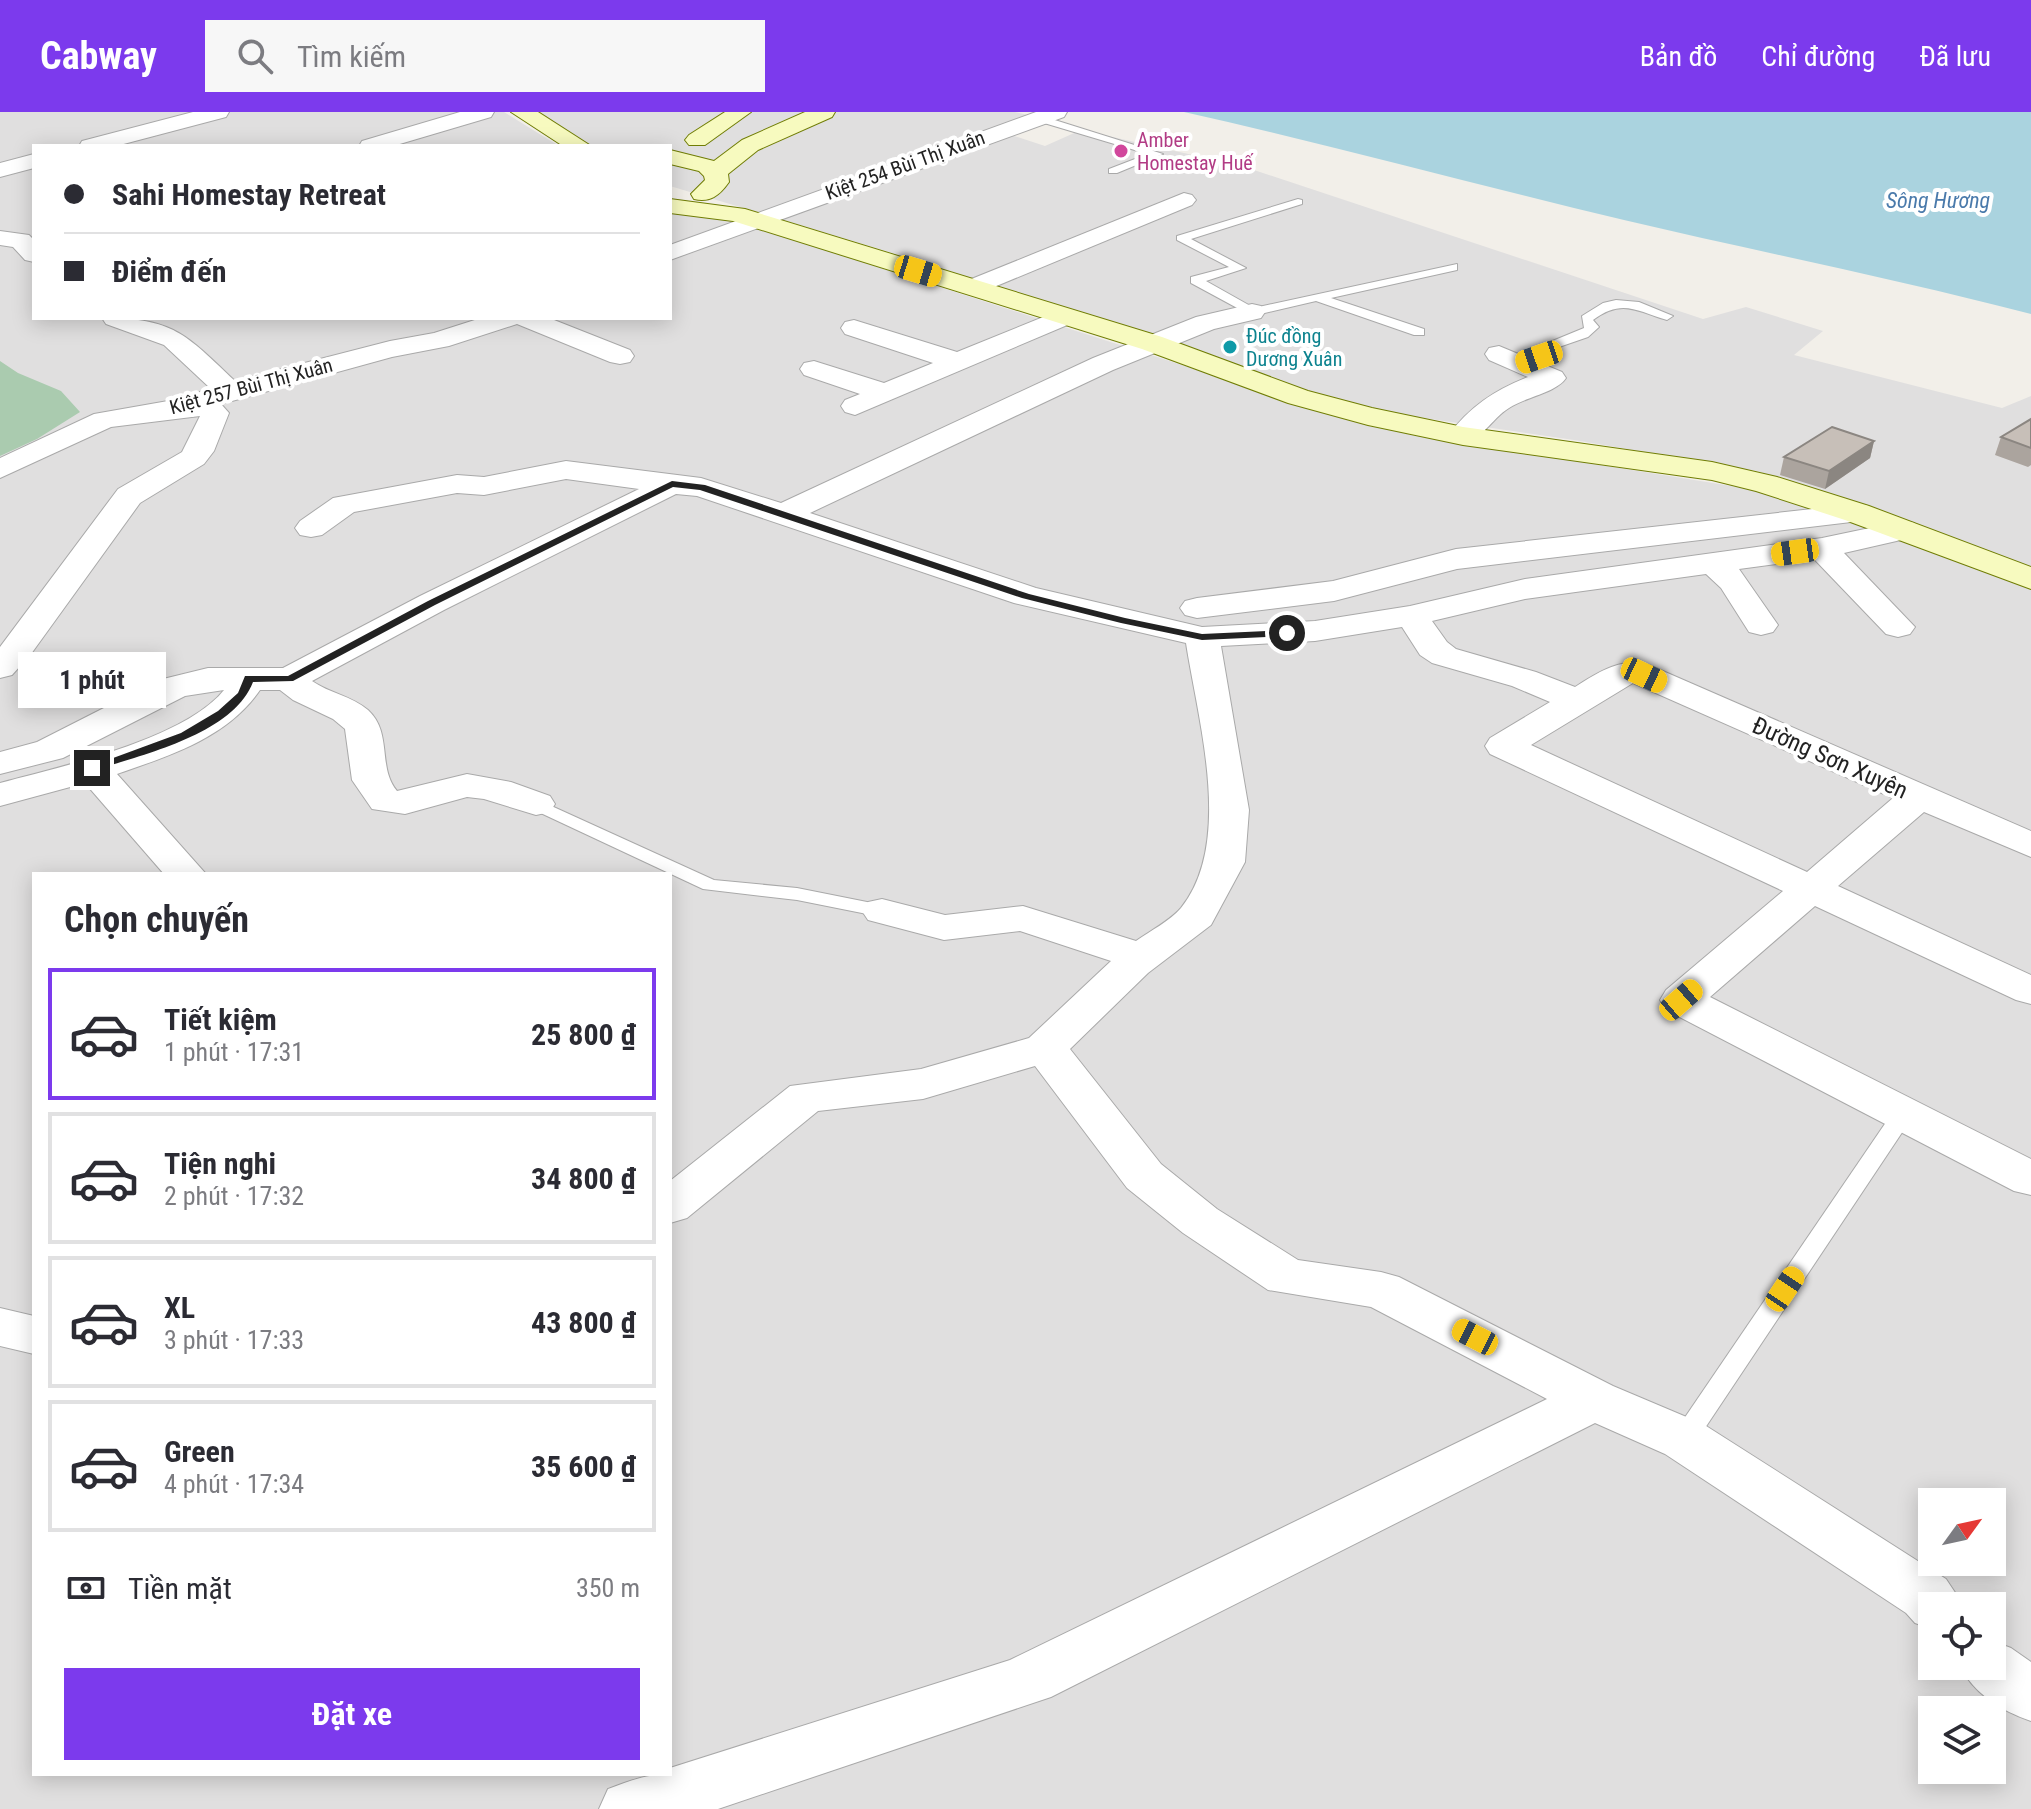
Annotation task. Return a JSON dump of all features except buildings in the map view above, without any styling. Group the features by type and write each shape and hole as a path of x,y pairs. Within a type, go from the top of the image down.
{"street":[{"path":"98,144 218,112"},
{"path":"377,144 483,112"},
{"path":"522,112 572,144"},
{"path":"697,140 740,112"},
{"path":"672,148 757,112"},
{"path":"672,204 710,190 723,163 739,152 824,112"},
{"path":"739,152 803,131 842,112"},
{"name":"Kiệt 254 Bùi Thị Xuân","path":"745,217 1047,115"},
{"path":"672,157 707,166 717,178 721,198 745,217"},
{"path":"0,170 32,162"},
{"path":"973,287 1184,200"},
{"path":"672,205 745,217 1152,343 1298,397 1463,436 1712,471 1766,484 1857,513 2028,576"},
{"path":"672,252 745,217"},
{"path":"0,238 20,240 31,248"},
{"path":"781,515 1152,343 1205,323 1252,312"},
{"path":"855,406 1063,317"},
{"path":"121,320 174,339 229,391"},
{"name":"Kiệt 257 Bùi Thị Xuân","path":"0,469 104,420 191,406 229,391 390,349 439,340 502,320"},
{"path":"531,320 620,356"},
{"path":"854,328 959,362"},
{"path":"1463,436 1479,414 1505,395 1552,378 1509,359"},
{"path":"814,369 886,393"},
{"path":"0,668 19,647 129,496 199,451 215,413 208,408 191,406"},
{"path":"311,528 344,505 457,484 484,486 566,470 701,487 1026,596 1200,622 1315,631 1410,616 1525,589 1822,548 1903,530"},
{"path":"0,763 50,750 172,688 208,679 290,679 432,603 672,484"},
{"path":"1200,622 1456,559 1857,513"},
{"path":"1822,548 1898,627"},
{"path":"1713,563 1734,582 1761,625"},
{"path":"1410,616 1427,636 1432,648 1444,656 1524,679 1575,699"},
{"path":"672,1204 806,1097 923,1084 1045,1048 1141,957 1197,916 1225,862 1230,810 1200,622"},
{"name":"Đường Sơn Xuyên","path":"1575,699 1624,672 1644,675 2031,845"},
{"path":"0,795 185,736 222,713 243,694 249,679"},
{"path":"290,679 297,688 347,713 360,724 366,736 367,773 385,801 406,803 451,788 473,785 536,804"},
{"path":"1575,699 1503,746 2031,991"},
{"path":"0,748 50,750"},
{"path":"92,768 139,825 184,872"},
{"path":"1918,797 1681,1000 2031,1179"},
{"path":"882,911 944,928 1023,918 1141,957"},
{"path":"1045,1048 1144,1176 1200,1221 1286,1277 1381,1290 1594,1400 1684,1439 1920,1592"},
{"path":"0,1327 32,1335"},
{"path":"650,1794 1030,1679 1594,1400"},
{"path":"2006,1677 2031,1695"}],"lane":[{"path":"1047,115 1158,154 1113,171"},
{"path":"1298,202 1181,238 1240,268 1195,280 1252,312 1453,267"},
{"path":"1316,297 1419,332"},
{"path":"1509,359 1539,357 1551,347 1586,334 1593,327 1586,319 1600,307 1624,301 1667,316"},
{"path":"536,804 710,885 797,894 882,911"},
{"path":"1684,1439 1903,1114"}],"shaded area":[{"path":"0,112 504,112 556,144 32,144 32,320 672,320 672,201 1343,417 1582,462 1769,492 2031,589 2031,1809 0,1809"},
{"path":"531,112 1015,112 1041,118 1011,135 1045,146 1081,130 1242,166 1703,319 1746,307 1823,331 1794,355 2002,408 2031,396 2031,571 1858,504 1757,471 1383,412 1274,381 916,260 672,187 672,144 584,144"}],"green space":[{"path":"0,361 18,373 61,391 80,412 37,439 0,456"}],"water":[{"name":"Sông Hương","path":"1184,112 2031,112 2031,314 1624,220"}],"place":[{"name":"Amber Homestay Huế","path":"1121,151"},
{"name":"Đúc đồng Dương Xuân","path":"1230,347"}],"route":[{"path":"92,768 185,736 222,713 243,694 249,679 290,679 432,603 672,484 701,487 1026,596 1124,621 1202,637 1287,633"}]}
